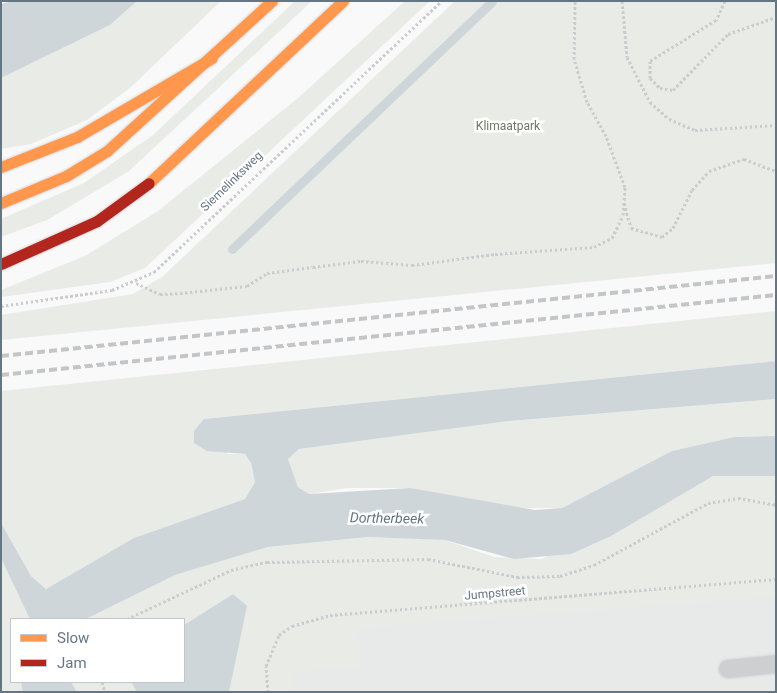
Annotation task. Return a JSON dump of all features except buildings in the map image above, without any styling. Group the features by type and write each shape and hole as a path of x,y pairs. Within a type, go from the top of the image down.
{"main road":[{"path":"1,203 66,176 107,151 212,58 272,1"},
{"path":"1,264 96,221 163,173 343,1"},
{"path":"1,167 77,137 212,58"}],"lane":[{"path":"728,669 776,664"}],"path":[{"name":"Siemelinksweg","path":"1,306 136,284 168,261 442,1"},
{"path":"136,284 160,294 180,293 247,286 267,273 361,261 412,265 495,254 594,247 612,238 623,215 623,174 587,102 574,59 576,1"},
{"path":"622,1 627,57 650,102 669,119 695,130 776,125"},
{"path":"725,1 716,20 650,61 650,78 660,88 673,90 728,34 776,18"},
{"path":"623,200 631,228 662,237 672,228 692,190 709,171 744,159 776,171"},
{"path":"130,618 231,570 267,562 428,559 517,576 560,576 594,565 708,503 738,498 776,506"},
{"name":"Jumpstreet","path":"268,692 266,666 279,635 292,626 330,615 776,579"}],"shaded area":[{"path":"776,561 776,692 254,692 267,610"}],"green space":[{"path":"137,1 221,1 131,87 87,120 31,144 1,149 1,78 110,25"},
{"path":"295,1 312,1 129,171 47,220 1,237 1,219 84,183 153,135"},
{"path":"405,1 430,1 145,268 110,282 1,297 1,290 85,256 158,211 298,98"},
{"name":"Klimaatpark","path":"455,1 776,1 776,263 1,340 1,315 133,294 162,277"},
{"path":"776,311 776,361 204,419 228,454 245,454 251,463 255,482 245,499 134,538 46,589 31,576 1,523 1,391"},
{"path":"776,399 776,436 734,437 672,451 562,508 507,508 410,488 347,488 309,494 298,487 288,459 299,449 509,421"},
{"path":"765,472 776,476 776,597 359,628 361,667 292,672 293,692 229,692 234,658 233,594 185,624 185,618 88,618 175,575 268,547 368,537 407,538 445,540 494,557 542,559 713,476"},
{"path":"1,558 31,614 30,618 10,618 10,683 22,683 25,692 1,692"},
{"path":"72,683 132,683 137,692 77,692"}],"water":[{"path":"12,1 137,1 110,25 1,78 1,4"},
{"name":"Dortherbeek","path":"776,361 776,399 509,421 299,449 288,459 298,487 309,494 410,488 535,510 562,508 672,451 734,437 776,436 776,476 713,476 611,536 571,554 514,559 445,540 368,537 268,547 175,575 88,618 30,618 1,558 1,523 31,576 46,589 134,538 245,499 255,482 251,463 245,454 207,451 194,443 194,431 204,419"},
{"path":"233,594 247,606 229,692 137,692 132,683 185,683 185,624"},
{"path":"21,683 72,683 77,692 23,692"}],"waterway":[{"path":"232,249 492,1"}],"railway":[{"path":"1,356 776,276"},
{"path":"1,375 776,295"}],"traffic: slow":[{"path":"1,203 66,176 107,151 272,1"},
{"path":"149,183 343,1"},
{"path":"1,167 77,137 212,58"}],"traffic: jam":[{"path":"1,264 97,221 149,183"}]}
